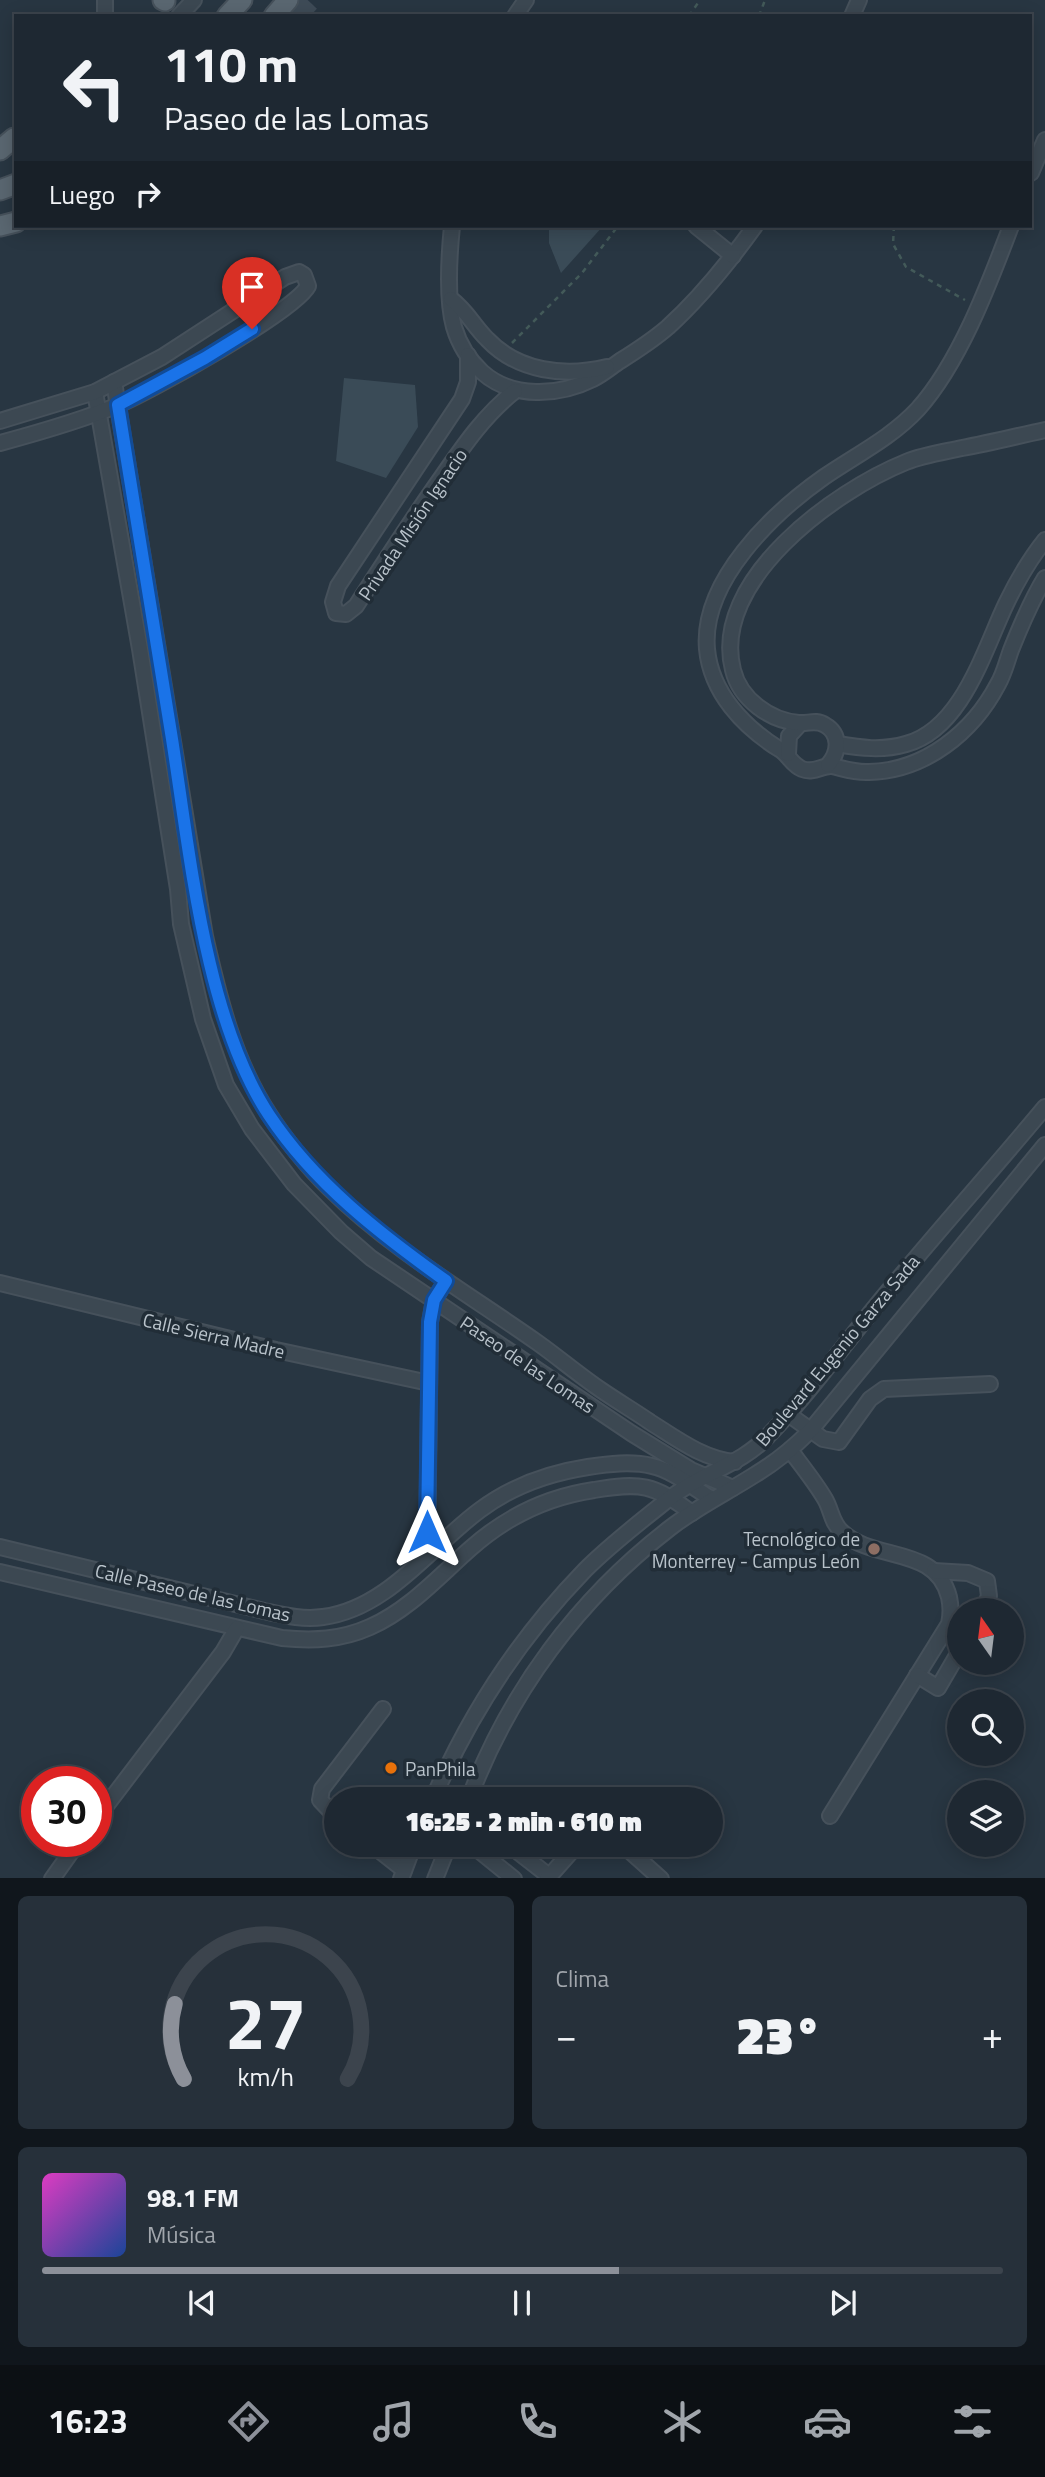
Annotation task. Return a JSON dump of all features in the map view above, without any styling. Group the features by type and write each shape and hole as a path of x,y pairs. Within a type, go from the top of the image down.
{"main road":[{"path":"229,14 242,0"},
{"path":"276,14 288,0"}],"street":[{"path":"181,14 194,0"},
{"path":"1032,171 1045,140"},
{"path":"452,228 450,251 453,325 461,345 486,376 515,391 563,390 591,380 614,365 667,328 713,280 754,228"},
{"path":"698,228 733,256"},
{"path":"1010,228 978,307 945,370 920,407 894,432 825,476 779,513 726,579 710,609 707,652 715,680 742,721 788,754 798,767 805,770 813,771 828,765 834,759 837,744 833,733 825,724 782,719 764,711 739,686 733,671 729,637 735,614 763,568 809,519 847,491 909,460 1045,430"},
{"path":"0,421 95,392 162,357 289,275 299,272 307,279 308,286 296,301 205,358 118,405 0,443"},
{"path":"451,299 466,310 475,326 502,353 526,366 580,371 614,365"},
{"name":"Privada Misión Ignacio","path":"468,355 468,382 462,399 338,586 333,602 336,613 346,614 356,606 476,430 494,409 515,391"},
{"name":"Paseo de las Lomas","path":"114,382 195,886 214,977 237,1053 270,1116 328,1188 414,1258 601,1390 675,1438 708,1456 735,1462"},
{"name":"Paseo de las Lomas","path":"95,392 140,649 178,889 181,925 203,1019 226,1086 238,1107 294,1184 371,1258 667,1456 733,1488"},
{"path":"837,744 874,750 909,744 927,734 946,718 973,678 1020,575 1045,540"},
{"path":"828,765 850,771 885,771 916,762 953,741 974,720 999,682 1024,618 1045,578"},
{"path":"788,754 789,736 801,723"},
{"path":"178,889 195,886"},
{"name":"Boulevard Eugenio Garza Sada","path":"439,1787 478,1710 533,1630 586,1570 687,1485 735,1462 767,1438 881,1299 1045,1107"},
{"name":"Boulevard Eugenio Garza Sada","path":"474,1787 485,1757 514,1703 555,1641 580,1611 671,1527 790,1450 810,1431 1045,1145"},
{"path":"427,1554 430,1322 434,1300 446,1281"},
{"name":"Calle Sierra Madre","path":"0,1283 328,1362 429,1383"},
{"path":"788,1414 810,1431 839,1442 870,1399 884,1389 990,1384"},
{"path":"790,1450 830,1504 831,1518 850,1539 912,1559 934,1571 968,1573 987,1581 988,1598"},
{"name":"Calle Paseo de las Lomas","path":"0,1547 264,1611 306,1618 324,1617 343,1613 363,1604 395,1583 478,1511 534,1480 565,1471 608,1464 652,1465 668,1471 712,1499"},
{"path":"565,1471 569,1494"},
{"name":"Calle Paseo de las Lomas","path":"0,1572 237,1628 307,1640 327,1639 371,1627 411,1601 505,1522 569,1494 632,1485 650,1487 671,1497 692,1513"},
{"path":"830,1816 951,1617 947,1590 934,1571"},
{"path":"112,1798 223,1652 237,1628"},
{"path":"917,1675 938,1688 947,1673"},
{"path":"324,1804 320,1800 322,1789 383,1709"},
{"path":"52,1878 67,1857"},
{"path":"384,1857 402,1874 409,1857"},
{"path":"435,1878 444,1857"},
{"path":"487,1857 514,1878"},
{"path":"524,1857 548,1877 566,1857"},
{"path":"637,1857 661,1878"}],"path":[{"path":"502,353 582,273 616,228"},
{"path":"894,228 893,244 906,267 978,307"}],"building":[{"path":"549,228 601,228 561,273 549,243"},
{"path":"344,378 415,385 418,427 386,478 336,461"}],"tunnel":[{"path":"299,14 312,0"}],"place":[{"name":"Tecnológico de Monterrey - Campus León","path":"874,1549"},
{"name":"PanPhila","path":"391,1768"}],"route":[{"path":"252,329 118,405 195,886 214,977 237,1053 270,1116 328,1188 446,1281 434,1300 430,1322 427,1532"}]}
